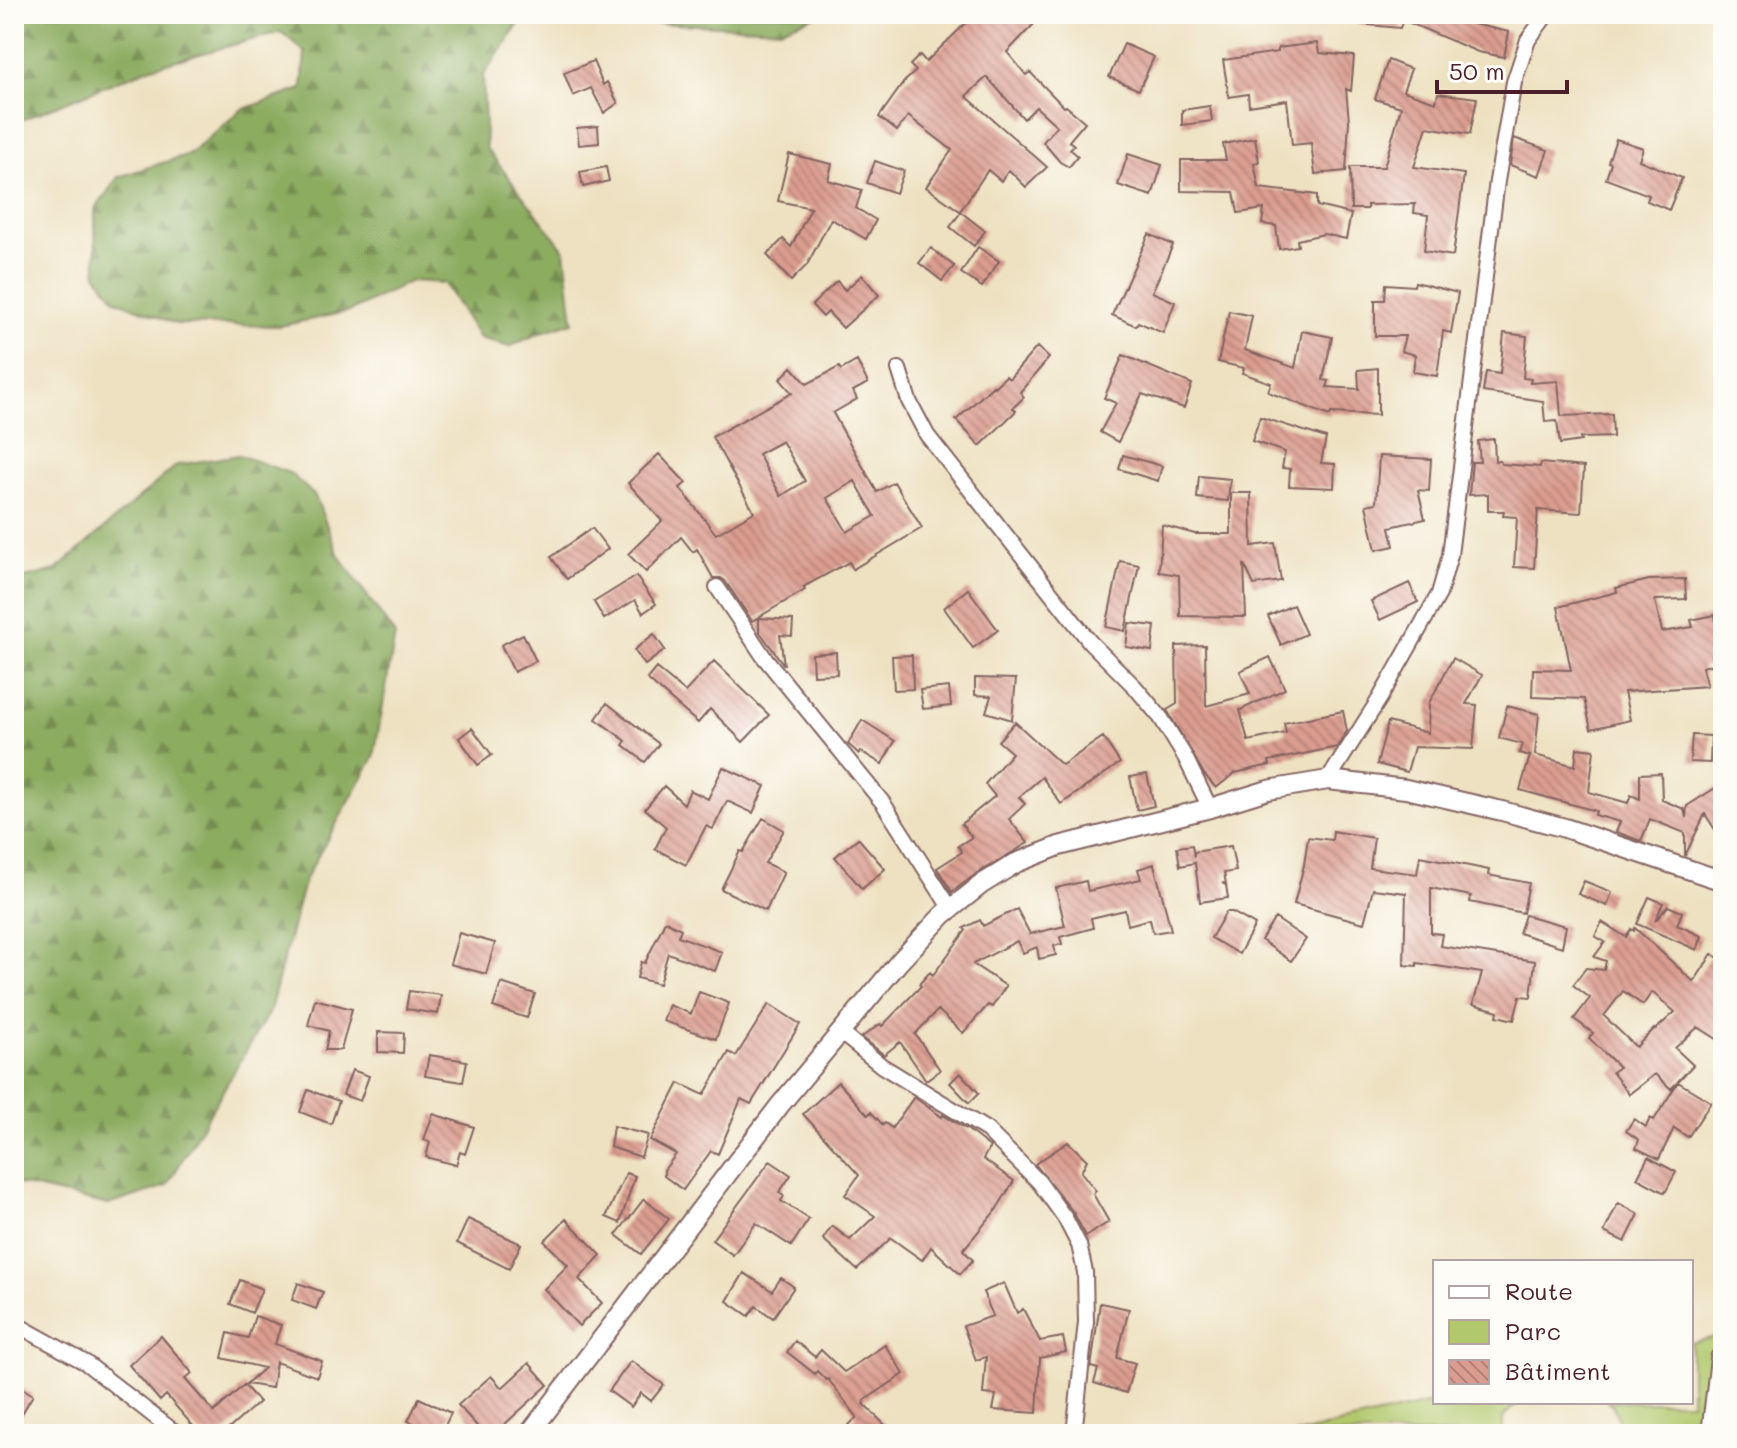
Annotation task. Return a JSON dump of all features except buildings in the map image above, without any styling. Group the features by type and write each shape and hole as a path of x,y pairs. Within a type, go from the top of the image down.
{"highway":[{"path":"1714,1434 1723,1359"}],"street":[{"path":"1328,780 1380,698 1439,594 1450,555 1497,181 1514,82 1528,40 1547,14"},
{"path":"899,369 909,401 927,435 1090,642 1161,718 1185,757 1210,808"},
{"path":"717,587 764,657 883,803 951,909"},
{"path":"529,1434 780,1105 899,962 951,909 982,884 1016,863 1045,851 1268,790 1328,780 1406,789 1502,811 1565,828 1723,881"},
{"path":"840,1032 882,1066 987,1130 1039,1182 1065,1218 1079,1245 1085,1272 1086,1322 1074,1434"},
{"path":"14,1323 86,1363 177,1434"}],"green space":[{"path":"14,14 821,14 781,29 524,17 483,76 486,148 565,251 573,322 509,347 479,338 444,283 411,281 351,311 280,326 176,324 116,300 96,274 95,209 118,177 190,154 241,110 302,89 305,52 281,32 152,67 14,123"},
{"path":"239,455 290,473 315,496 339,556 395,635 374,757 305,879 270,1010 167,1186 108,1205 14,1183 14,581 56,570 177,465"},
{"path":"1723,1335 1723,1434 1624,1434 1610,1404 1693,1404 1693,1342"},
{"path":"1433,1402 1517,1404 1503,1417 1503,1434 1295,1434"}]}
